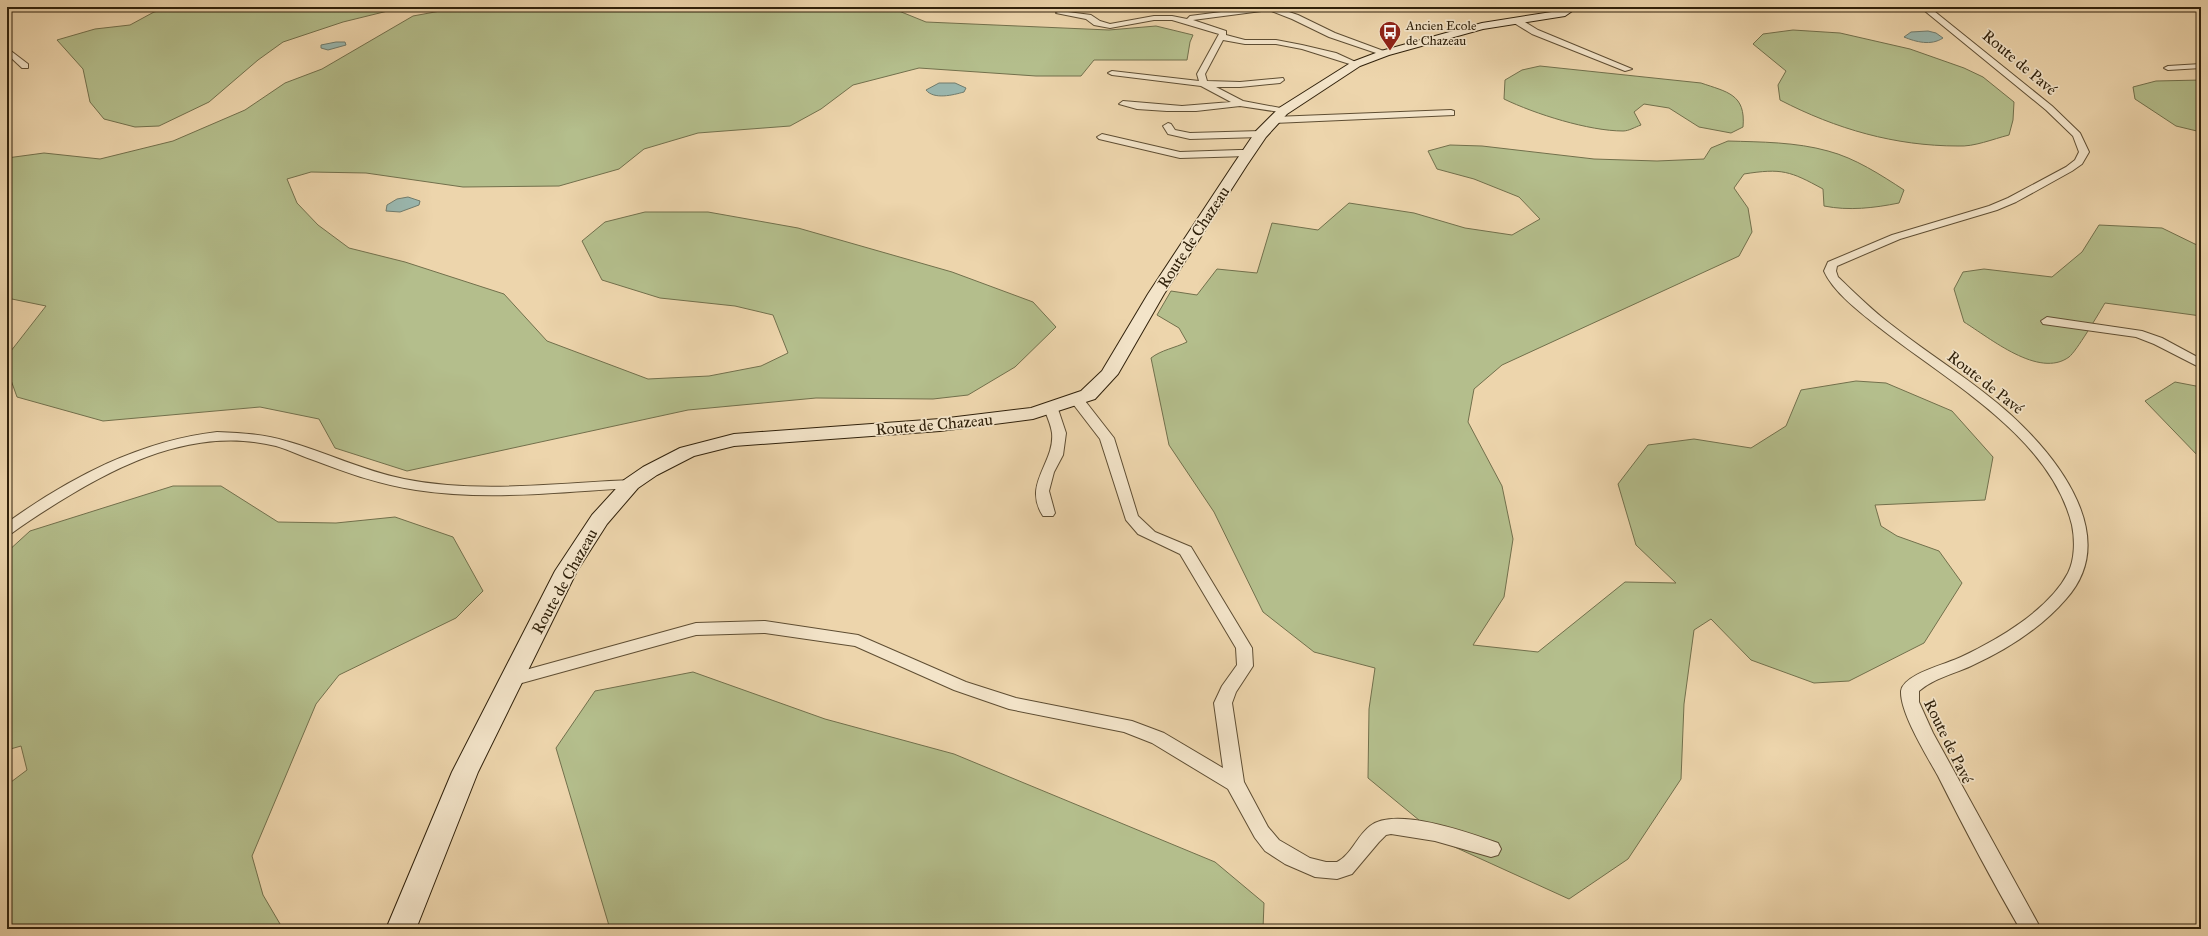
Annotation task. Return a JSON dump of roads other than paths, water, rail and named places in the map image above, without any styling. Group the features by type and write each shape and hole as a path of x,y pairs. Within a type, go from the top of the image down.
{"main road":[{"name":"Route de Chazeau","path":"402,929 465,772 566,571 589,534 632,484 650,471 687,452 734,440 940,425 1052,409 1077,400 1088,394 1109,374 1160,288 1248,153 1261,134 1278,115 1356,64 1385,53 1482,26 1561,14 1573,7"}],"street":[{"path":"1190,18 1201,18 1267,7 1295,16 1332,35 1385,53"},
{"name":"Route de Pavé","path":"1924,7 2048,108 2077,135 2084,152 2079,162 2069,169 2012,200 1993,208 1896,237 1832,264 1830,271 1833,278 1875,319 2011,422 2039,452 2065,489 2076,510 2082,532 2082,557 2076,576 2064,592 2046,610 2010,638 1965,662 1921,679 1910,688 1910,702 1924,733 1994,865 2031,929"},
{"path":"1060,13 1088,17 1097,23 1110,26 1154,18 1172,18 1191,22 1222,33 1222,37"},
{"path":"1517,21 1535,32 1628,69"},
{"path":"1222,37 1245,42 1276,42 1302,47 1333,55 1356,64"},
{"path":"1222,37 1201,74 1204,84 1240,103 1278,115 1451,112"},
{"path":"7,50 25,66"},
{"path":"2168,68 2201,66"},
{"path":"1112,73 1204,84 1243,85 1280,80"},
{"path":"1123,104 1171,108 1220,107 1240,103"},
{"path":"1168,126 1171,132 1190,136 1261,134"},
{"path":"1102,137 1123,140 1172,154 1189,155 1229,152 1248,153"},
{"path":"2047,321 2138,334 2158,341 2201,364"},
{"path":"1077,400 1106,438 1131,517 1138,528 1158,539 1175,543 1186,551 1244,648 1245,666 1228,690 1223,703 1235,784"},
{"path":"1048,513 1042,491 1047,472 1056,455 1059,433 1052,409"},
{"path":"7,530 89,478 113,465 137,454 163,446 207,436 249,438 277,442 366,474 418,486 481,490 632,484"},
{"path":"511,680 696,629 765,627 858,640 960,686 1015,704 1126,726 1158,738 1235,784 1244,796 1267,840 1286,856 1324,871 1343,869 1348,866 1382,828 1404,826 1491,849"}],"water":[{"path":"1928,31 1936,33 1943,38 1929,43 1918,42 1904,37 1911,32"},
{"path":"345,42 346,45 328,50 321,48 321,45"},
{"path":"939,83 955,83 966,88 964,92 944,96 934,95 926,90"},
{"path":"408,197 420,201 419,205 400,212 386,211 387,205 397,199"}],"place":[{"name":"Ancien Ecole de Chazeau","path":"1390,52"}]}
